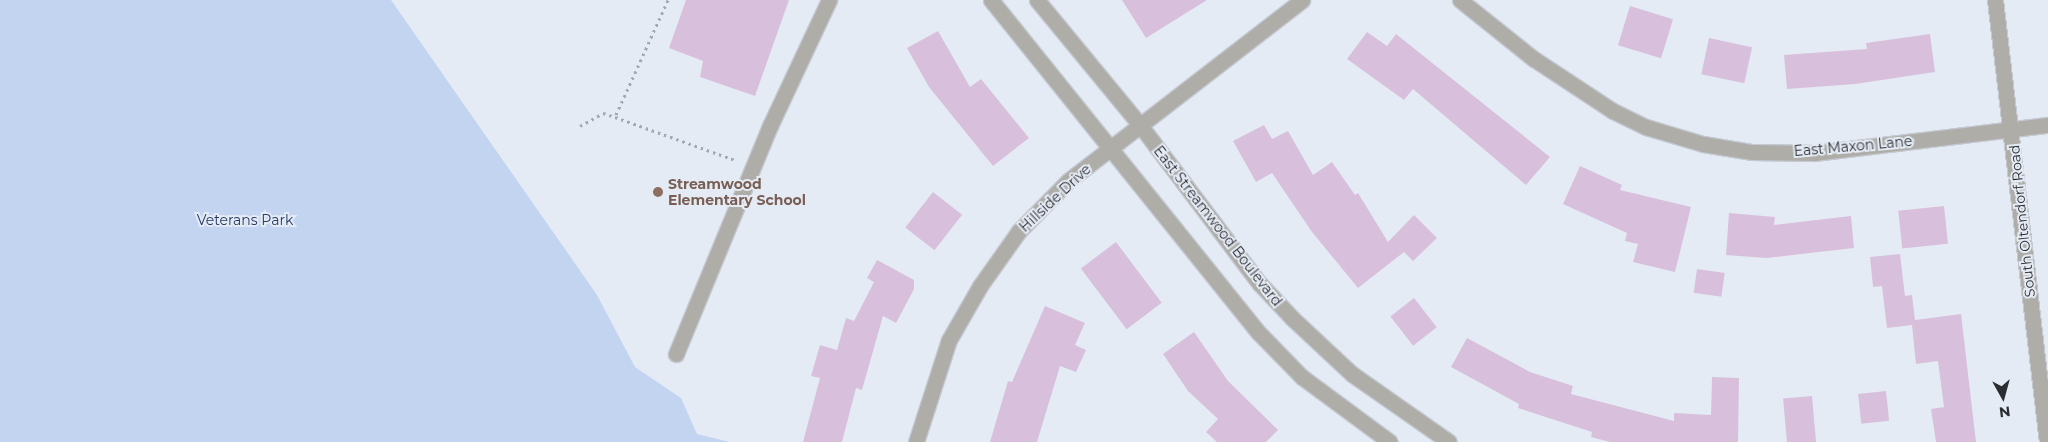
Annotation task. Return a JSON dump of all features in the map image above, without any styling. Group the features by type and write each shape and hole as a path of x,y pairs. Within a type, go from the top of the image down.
{"street":[{"path":"676,354 754,166 829,0"},
{"path":"990,0 1109,150 1265,339 1302,378 1390,442"},
{"name":"East Streamwood Boulevard","path":"1037,0 1140,125 1260,284 1324,351 1388,402 1449,442"},
{"name":"Hillside Drive","path":"916,442 949,340 980,286 1019,231 1068,182 1302,0"},
{"name":"East Maxon Lane","path":"1460,0 1534,59 1613,111 1646,127 1703,144 1752,152 1815,153 2048,125"},
{"name":"South Oltendorf Road","path":"1995,0 2012,129 2046,442"}],"path":[{"path":"615,117 668,0"},
{"path":"580,126 603,113 754,166"}],"green space":[{"name":"Veterans Park","path":"0,0 391,0 597,295 635,367 681,398 697,434 730,442 0,442"}],"building":[{"path":"686,0 789,0 755,96 700,77 703,61 669,48"},
{"path":"1122,0 1207,0 1146,38"},
{"path":"1630,6 1673,19 1661,58 1618,45"},
{"path":"938,31 970,87 981,79 1029,138 993,166 929,87 907,48"},
{"path":"1367,32 1387,46 1396,34 1550,157 1526,185 1413,89 1404,100 1347,59"},
{"path":"1930,34 1935,72 1855,84 1787,89 1784,55 1867,49 1866,43"},
{"path":"1709,38 1752,47 1744,83 1701,74"},
{"path":"1264,125 1272,139 1288,131 1313,175 1332,162 1355,195 1358,193 1388,242 1414,215 1437,238 1413,261 1404,252 1358,288 1312,232 1272,173 1256,182 1233,141"},
{"path":"1580,166 1622,185 1620,190 1691,207 1675,272 1633,262 1638,244 1625,241 1627,233 1563,204"},
{"path":"933,192 962,215 934,250 905,227"},
{"path":"1944,206 1948,244 1902,249 1898,211"},
{"path":"1729,213 1775,217 1774,225 1851,216 1854,248 1766,258 1726,255"},
{"path":"1116,242 1162,303 1127,329 1081,268"},
{"path":"1900,254 1905,296 1912,295 1915,320 1961,314 1976,442 1936,442 1931,409 1944,407 1938,361 1916,364 1912,325 1887,328 1882,286 1873,287 1870,257"},
{"path":"877,260 914,280 914,289 896,323 883,316 862,390 856,388 842,442 803,442 820,378 811,376 820,345 837,350 846,318 854,321 874,282 867,278"},
{"path":"1697,269 1725,273 1721,297 1694,293"},
{"path":"1414,298 1437,327 1413,346 1390,316"},
{"path":"1045,306 1085,323 1075,345 1086,350 1076,372 1060,366 1037,442 990,442 1008,381 1012,382"},
{"path":"1194,332 1228,381 1278,430 1266,442 1217,442 1206,432 1218,419 1188,391 1163,354"},
{"path":"1467,338 1530,372 1573,386 1571,394 1674,421 1674,413 1711,415 1712,377 1739,378 1738,442 1610,442 1591,437 1592,432 1518,408 1519,404 1451,367"},
{"path":"1886,391 1889,421 1861,424 1858,394"},
{"path":"1812,396 1816,442 1787,442 1783,399"}],"place":[{"name":"Streamwood Elementary School","path":"658,192"}]}
